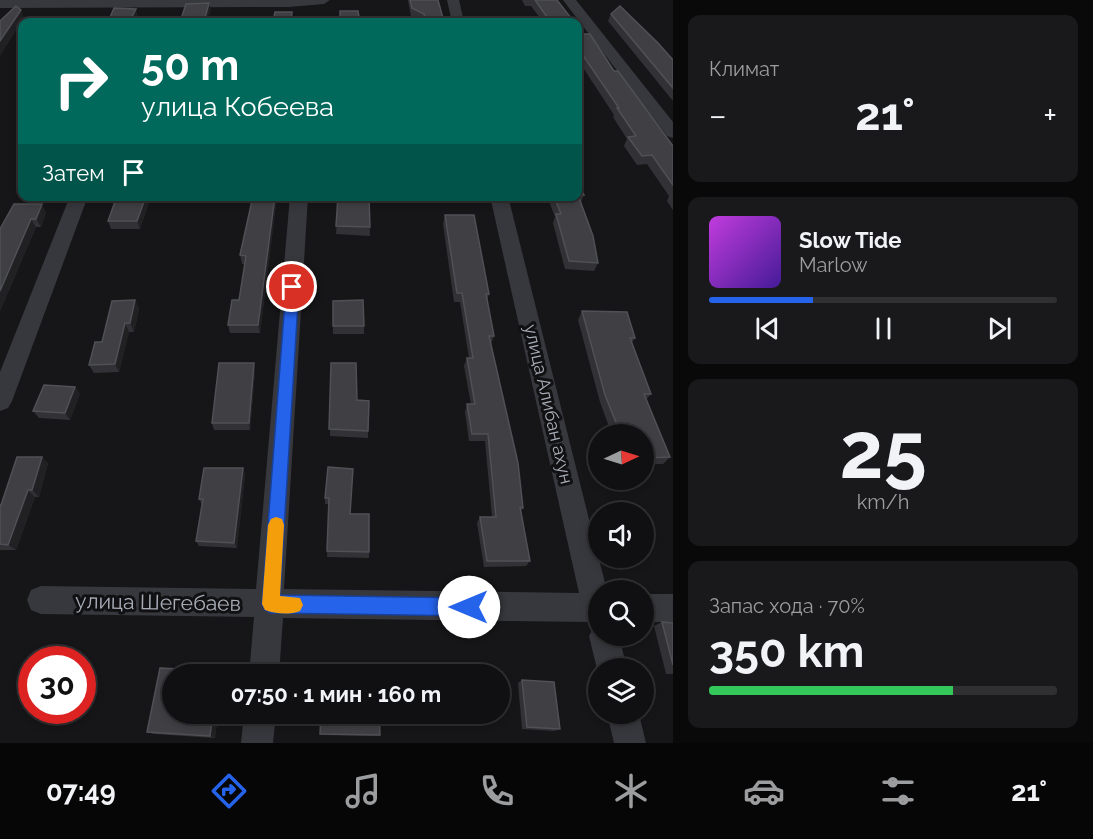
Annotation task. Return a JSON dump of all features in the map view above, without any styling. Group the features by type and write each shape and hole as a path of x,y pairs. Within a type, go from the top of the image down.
{"street":[{"path":"453,0 457,18"},
{"path":"568,0 673,133"},
{"path":"0,4 160,8 316,4"},
{"path":"0,401 77,201"},
{"path":"265,664 299,201"},
{"name":"улица Алибан ахун","path":"501,201 591,580"},
{"name":"улица Шегебаев","path":"41,600 271,604 588,616"},
{"path":"654,608 673,608"},
{"path":"257,743 259,724"},
{"path":"625,724 630,743"}],"building":[{"path":"410,0 438,0 443,18 425,18 424,14 412,8"},
{"path":"535,0 557,0 571,18 552,18 547,17"},
{"path":"209,3 205,18 181,18 186,4"},
{"path":"16,6 21,10 0,41 0,21"},
{"path":"620,6 673,60 673,88 611,14"},
{"path":"114,8 136,9 131,18 110,18"},
{"path":"340,11 358,11 359,18 340,18"},
{"path":"275,12 292,12 291,18 274,18"},
{"path":"582,32 590,34 614,71 618,71 673,146 673,185 652,155 642,156 628,137 636,136 617,108 619,108 582,54"},
{"path":"115,201 144,201 137,221 108,221"},
{"path":"252,201 274,201 258,325 228,325 232,300 239,300 246,256 240,255"},
{"path":"338,201 369,201 370,227 336,226"},
{"path":"556,201 580,201 593,236 598,263 569,261 556,214 561,214"},
{"path":"14,204 42,204 36,219 31,219 0,291 0,229"},
{"path":"445,215 474,215 489,294 486,294 494,336 489,336 518,463 523,508 520,507 530,561 487,561 480,517 496,517 488,434 472,434 467,404 475,404 467,358 473,358 462,293 457,293"},
{"path":"135,300 130,323 125,323 115,364 89,365 95,342 102,342 112,301"},
{"path":"363,300 364,326 333,326 333,301"},
{"path":"582,311 627,312 635,338 630,338 651,394 644,394 670,457 654,458 654,424 617,424 605,395"},
{"path":"219,363 254,363 249,423 212,423"},
{"path":"331,363 356,363 357,400 369,401 368,431 329,429"},
{"path":"44,385 75,387 65,413 33,411"},
{"path":"17,457 42,457 32,490 28,490 8,545 0,544 0,505"},
{"path":"328,467 353,469 350,514 369,514 369,552 327,551 329,498 325,498"},
{"path":"204,468 243,468 234,543 196,541 203,499 199,499"},
{"path":"662,622 673,623 673,665"},
{"path":"160,668 162,668 162,724 212,724 210,736 147,732"},
{"path":"522,680 554,682 560,729 527,727"},
{"path":"320,724 379,724 380,735 320,734"}],"slow traffic":[{"path":"276,525 271,604 294,605"}],"route":[{"path":"292,287 271,604 469,607"}]}
